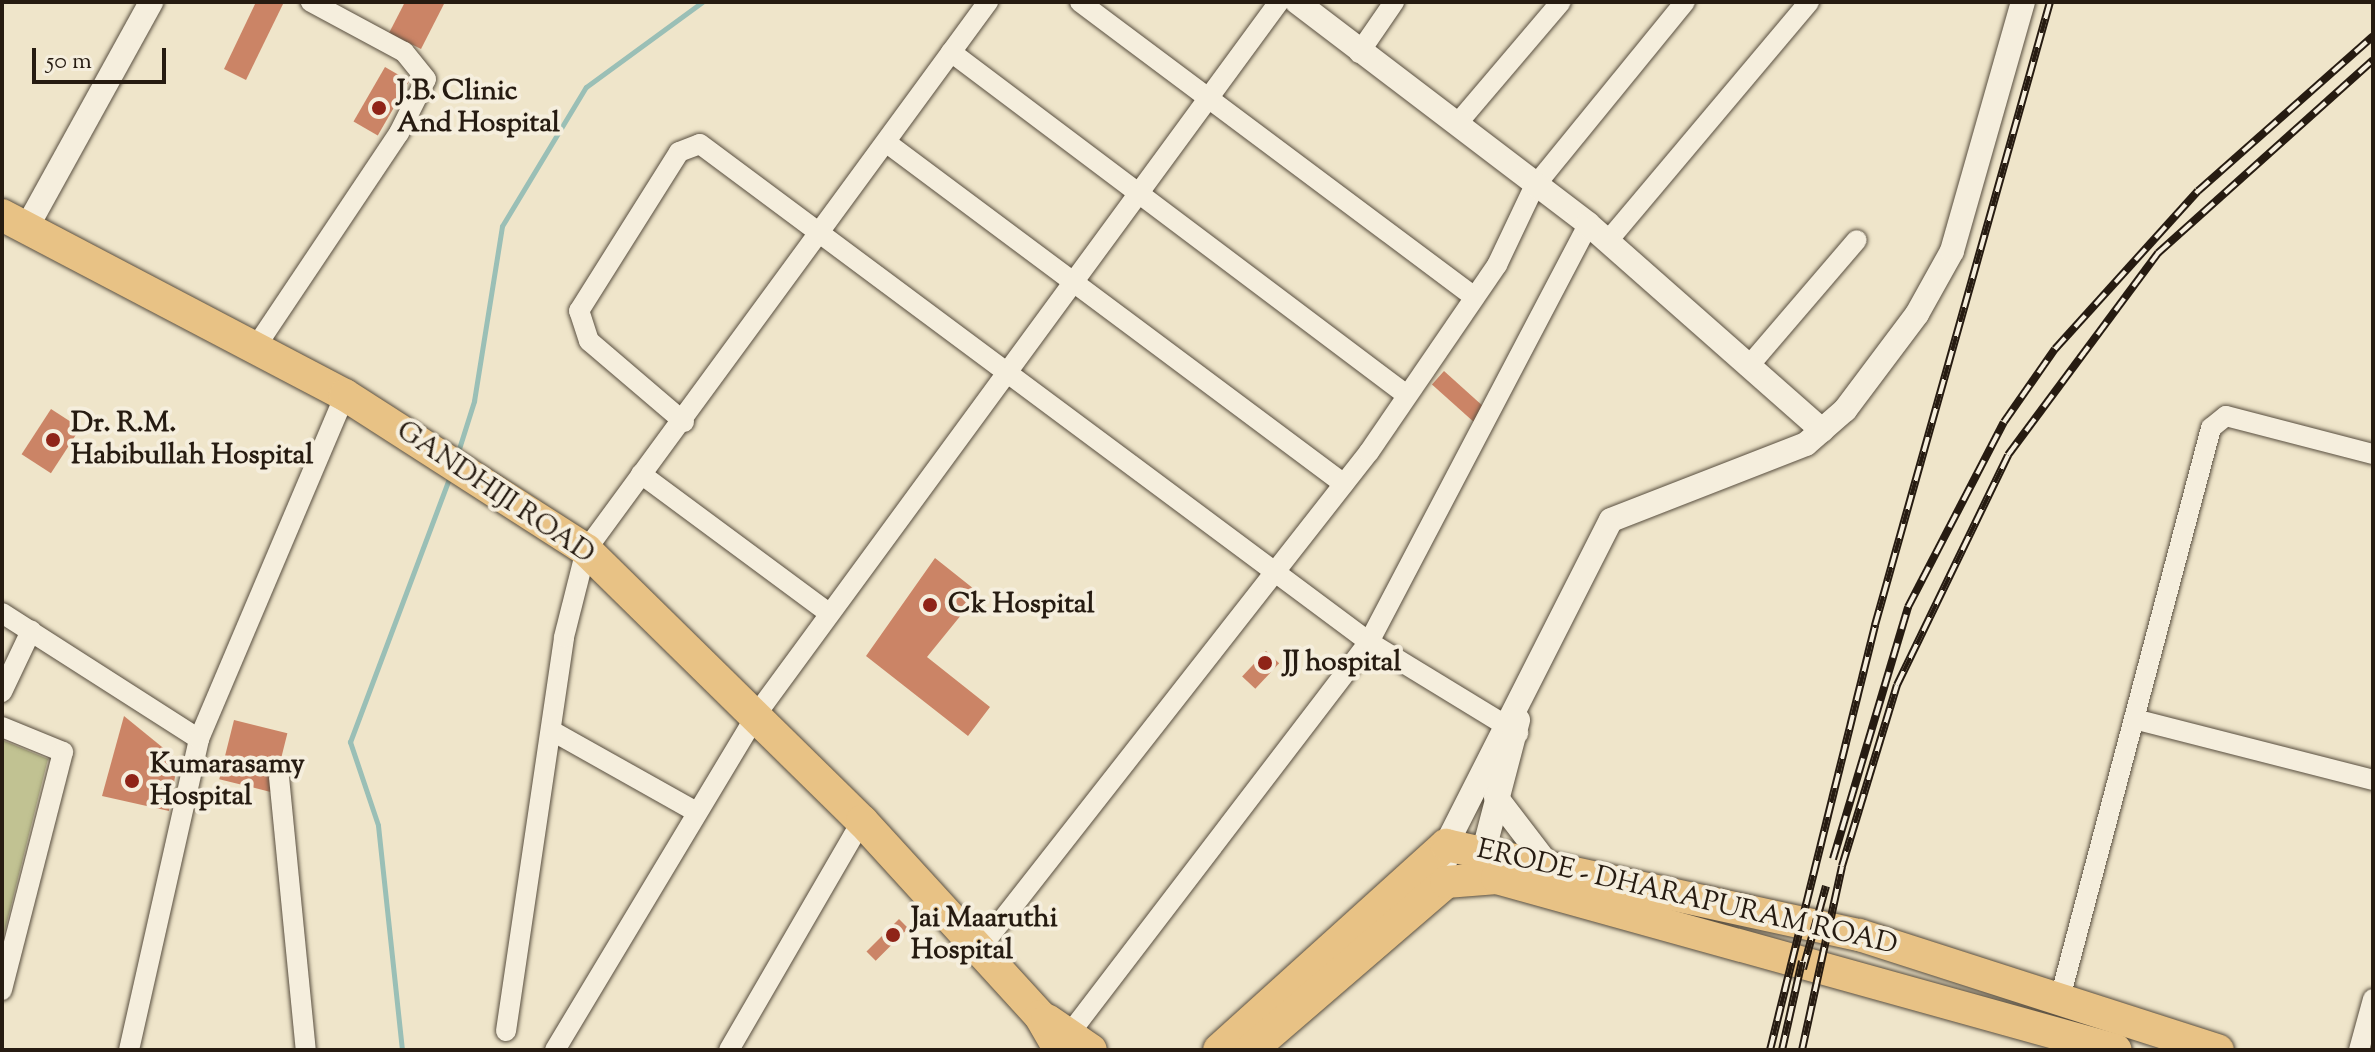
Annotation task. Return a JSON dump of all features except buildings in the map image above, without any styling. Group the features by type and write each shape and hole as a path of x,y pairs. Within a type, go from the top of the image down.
{"main road":[{"name":"GANDHIJI ROAD","path":"15,221 253,351 345,395 578,544 758,712 981,947 1040,1016 1074,1044"},
{"name":"ERODE - DHARAPURAM ROAD","path":"1219,1050 1446,845 1480,862 2048,1039 2116,1050"},
{"name":"ERODE - DHARAPURAM ROAD","path":"1251,1050 1446,882 1480,862 1545,861 1859,935 2218,1050"}],"street":[{"path":"15,221 151,2"},
{"path":"253,351 399,133 426,79 404,52 311,2"},
{"path":"506,1031 554,732 578,544 684,422 819,231 887,143 988,2"},
{"path":"1080,2 1473,296"},
{"path":"555,1050 693,810 758,712 1007,372 1077,284 1138,193 1279,2"},
{"path":"1297,2 1534,187 1588,224 1822,430"},
{"path":"1359,53 1394,2"},
{"path":"1457,124 1561,2"},
{"path":"981,947 1270,570 1344,484 1404,393 1497,265 1534,187 1685,2"},
{"path":"1607,242 1809,2"},
{"path":"1446,882 1446,845 1514,724 1597,541 1626,510 1715,483 1822,430 1877,371 1952,251 2023,2"},
{"path":"951,52 1404,393"},
{"path":"887,143 1344,484"},
{"path":"684,422 606,357 579,322 581,301 679,152 690,144 713,149 1369,642 1514,724"},
{"path":"1074,1044 1369,642 1588,224"},
{"path":"1748,367 1857,240"},
{"path":"129,1050 199,739 345,395"},
{"path":"2060,998 2138,720 2216,421 2226,416 2373,454"},
{"path":"641,474 829,613"},
{"path":"2,613 199,739"},
{"path":"2,692 31,631"},
{"path":"2138,720 2373,780"},
{"path":"1480,862 1514,724"},
{"path":"2,727 63,752 2,990"},
{"path":"554,732 693,810"},
{"path":"279,777 306,1050"},
{"path":"1496,797 1545,861"},
{"path":"729,1050 862,821"},
{"path":"2359,1050 2373,999"}],"green space":[{"path":"2,740 48,759 2,942"}],"waterway":[{"path":"457,455 474,401 502,226 586,87 702,2"},
{"path":"402,1050 378,825 350,742 450,476"}],"railway":[{"path":"1770,1050 1875,625 2050,2"},
{"path":"1833,859 1908,607 2004,422 2055,349 2198,191 2373,36"},
{"path":"1802,1050 1842,866 1897,685 2008,455 2158,253 2373,60"},
{"path":"1803,969 1826,886"},
{"path":"1782,1050 1802,961"}],"place":[{"name":"J.B. Clinic And Hospital","path":"379,108"},
{"name":"Dr. R.M. Habibullah Hospital","path":"53,440"},
{"name":"Ck Hospital","path":"930,605"},
{"name":"JJ hospital","path":"1265,663"},
{"name":"Kumarasamy Hospital","path":"132,781"},
{"name":"Jai Maaruthi Hospital","path":"893,935"}]}
